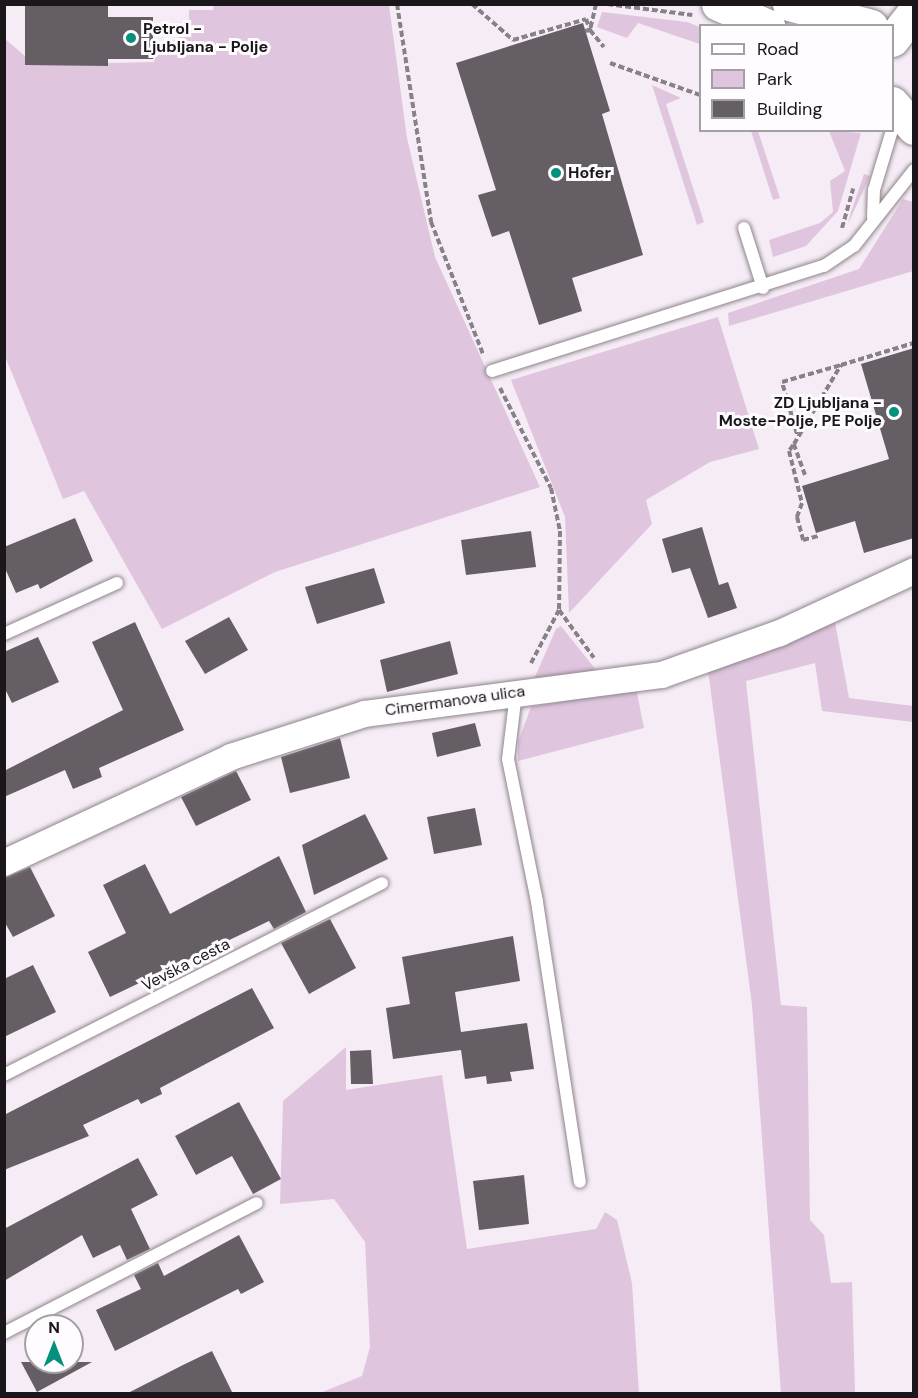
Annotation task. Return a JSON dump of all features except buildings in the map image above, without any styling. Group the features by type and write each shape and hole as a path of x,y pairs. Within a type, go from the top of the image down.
{"main road":[{"path":"789,4 876,24"},
{"path":"710,12 760,24"}],"street":[{"name":"Cimermanova ulica","path":"4,863 231,757 365,714 516,692 621,682 662,675 780,633 914,571"}],"lane":[{"path":"873,218 874,190 901,114"},
{"path":"492,371 763,288 839,257 914,170"},
{"path":"744,228 763,288"},
{"path":"4,634 117,583"},
{"path":"516,692 508,759 537,902 580,1182"},
{"name":"Vevška cesta","path":"4,1075 382,883"},
{"path":"4,1334 257,1203"}],"path":[{"path":"472,4 513,40 586,18 588,31 604,47"},
{"path":"588,31 596,4"},
{"path":"607,4 710,12"},
{"path":"610,63 699,95"},
{"path":"839,257 844,216 854,185"},
{"path":"798,435 782,382 914,343"},
{"path":"818,536 803,540 797,517 802,503 789,451 841,365"},
{"path":"794,444 805,475"},
{"path":"559,610 586,651 621,682"}],"green space":[{"path":"214,4 389,5 407,138 435,257 540,487 275,572 162,629 84,491 63,499 5,356 4,38 25,56 26,65 154,62 158,48 179,38 179,26 189,25 189,10 213,10"},
{"path":"602,12 687,22 699,27 699,44 638,23 627,38 597,27"},
{"path":"652,85 681,98 666,104 704,222 697,225"},
{"path":"751,132 758,132 780,198 773,200"},
{"path":"829,132 861,133 838,211 806,246 773,257 769,240 820,223 833,212 830,181 845,171"},
{"path":"864,174 870,176 848,224 851,212"},
{"path":"903,199 913,202 913,271 729,326 728,313 859,269"},
{"path":"718,317 759,449 710,462 646,500 652,524 569,613 565,517 511,380"},
{"path":"834,617 849,698 913,706 913,722 822,711 815,663 746,681 781,1005 807,1007 810,1220 824,1235 831,1283 852,1282 855,1393 781,1393 752,1005 708,670"},
{"path":"561,626 600,675 531,686 556,629"},
{"path":"636,688 644,728 518,761 518,742 531,707"},
{"path":"346,1047 346,1090 442,1075 467,1249 596,1229 605,1212 617,1220 632,1283 639,1393 320,1393 362,1376 370,1347 365,1242 334,1199 280,1204 283,1101"}],"place":[{"name":"Petrol - Ljubljana - Polje","path":"131,38"},
{"name":"Hofer","path":"556,173"},
{"name":"ZD Ljubljana - Moste-Polje, PE Polje","path":"894,412"}]}
